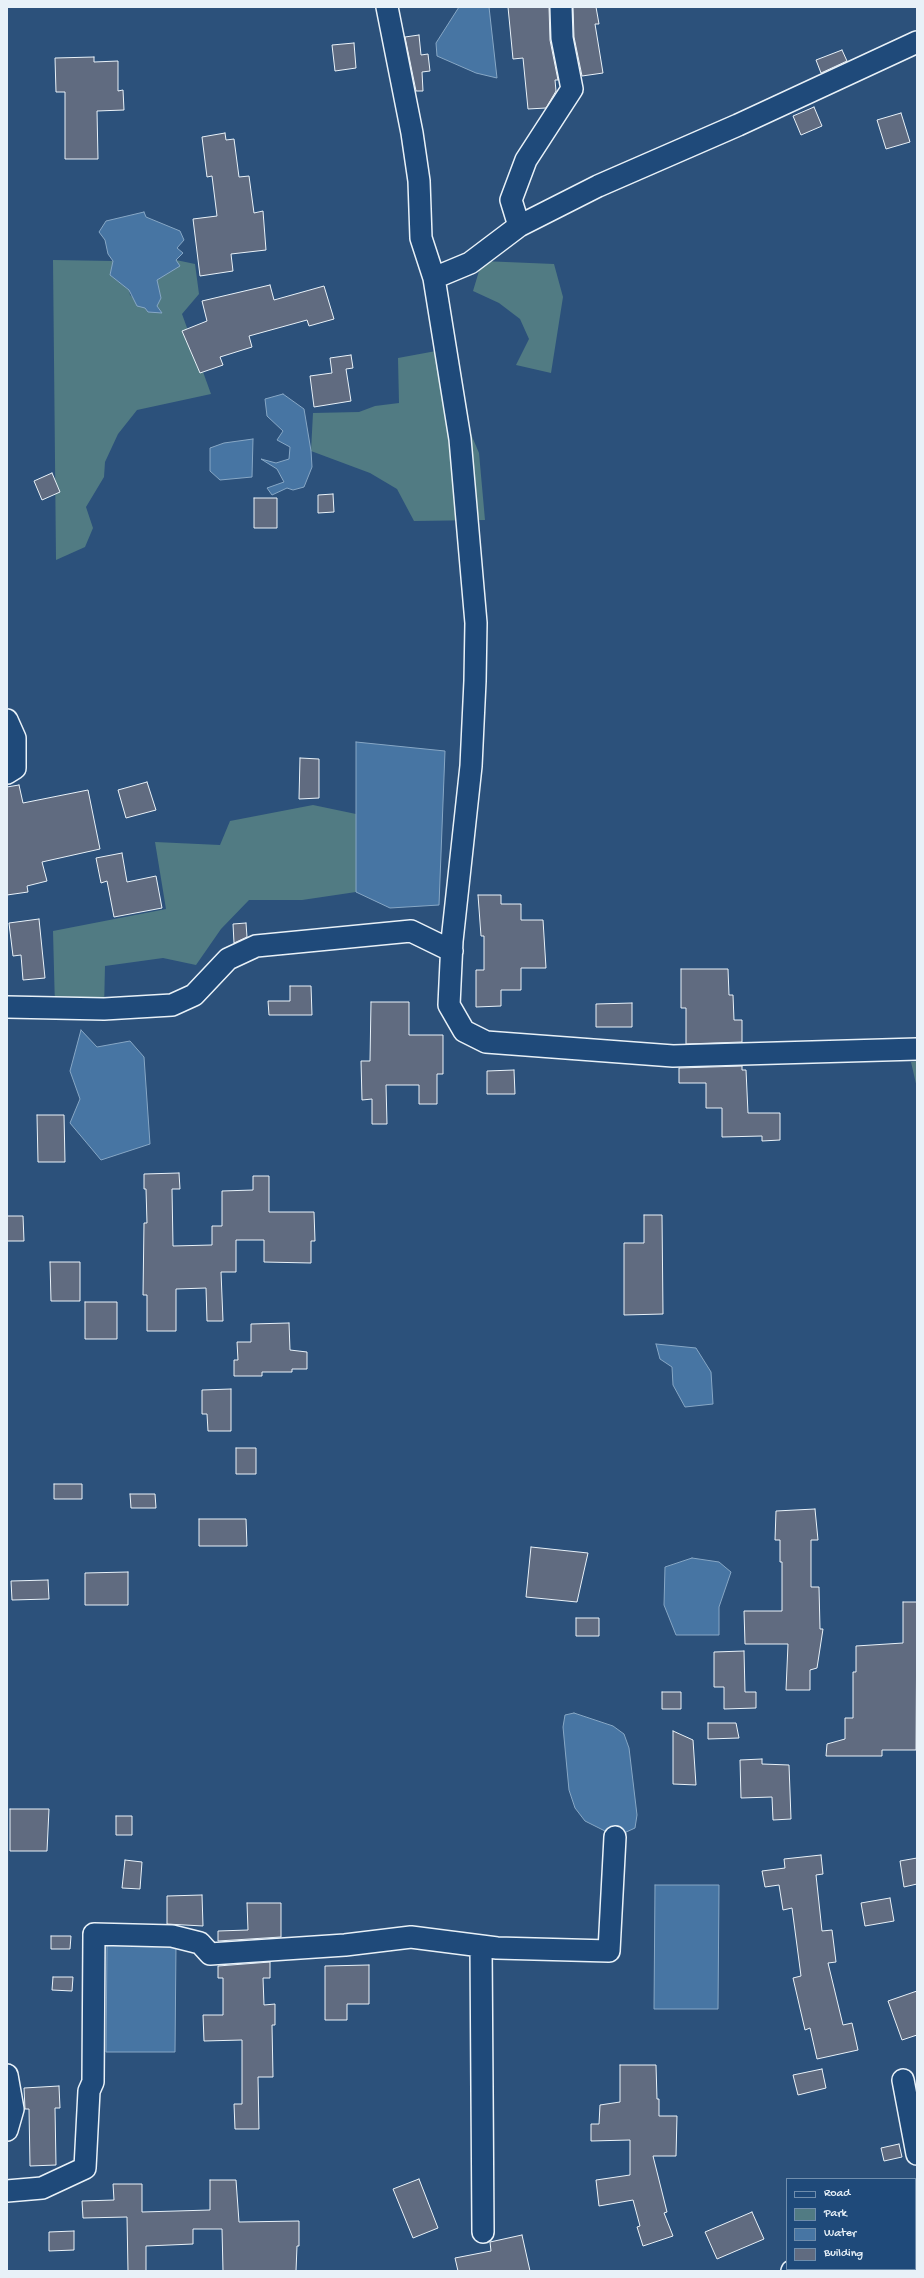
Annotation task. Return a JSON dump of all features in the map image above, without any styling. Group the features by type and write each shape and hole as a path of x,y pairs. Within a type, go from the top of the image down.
{"street":[{"path":"387,7 412,133 418,181 421,238 434,278 460,439 476,623 471,766 452,951 449,1005 464,1031 486,1042 673,1056 917,1049"},
{"path":"519,226 512,200 526,160 572,89 562,38 561,7"},
{"path":"434,278 470,263 519,226 598,186 738,125 917,42"},
{"path":"7,720 15,738 15,768 7,773"},
{"path":"7,1008 104,1009 172,1005 194,995 228,959 256,946 411,932 452,951"},
{"path":"7,2191 42,2188 86,2168 89,2091 93,2082 94,1934 172,1936 200,1943 210,1954 345,1945 411,1937 497,1948 609,1951 615,1837"},
{"path":"481,1946 483,2232"},
{"path":"7,2075 13,2109 7,2130"},
{"path":"903,2080 917,2154"}],"green space":[{"path":"53,260 113,261 110,275 129,290 130,295 145,308 162,313 157,306 161,298 157,280 176,260 195,264 199,294 182,314 211,394 137,410 118,434 105,462 104,477 86,507 93,528 85,547 56,560"},
{"path":"482,261 554,264 563,297 551,373 516,365 529,339 520,319 499,303 473,291"},
{"path":"436,351 479,453 485,520 414,521 397,489 370,473 311,451 313,413 359,412 375,406 399,403 398,358"},
{"path":"313,805 356,814 356,892 302,900 249,900 221,929 196,965 163,958 105,966 104,1009 55,1008 53,931 166,909 155,842 220,845 230,821"},
{"path":"917,1061 917,1088 911,1062"}],"water":[{"path":"459,7 489,7 497,78 476,73 437,56 436,43"},
{"path":"144,212 146,217 180,231 184,240 177,248 183,253 176,260 180,266 157,280 161,298 157,306 162,313 148,312 145,308 137,306 129,290 110,275 113,261 108,254 105,240 99,232 106,221"},
{"path":"283,394 304,409 312,467 304,487 293,490 287,488 272,495 267,488 284,482 277,469 261,459 276,463 289,459 290,447 277,440 283,431 267,416 265,399"},
{"path":"253,439 252,477 220,480 210,471 210,448 224,443"},
{"path":"356,742 445,751 439,905 390,908 356,892"},
{"path":"81,1030 97,1047 130,1041 144,1057 150,1144 101,1160 70,1123 80,1099 70,1071"},
{"path":"656,1344 696,1348 711,1372 713,1404 685,1407 673,1385 672,1367 660,1359"},
{"path":"692,1558 719,1562 731,1572 719,1607 719,1635 676,1635 664,1605 665,1567"},
{"path":"574,1713 613,1726 624,1734 629,1748 637,1815 635,1828 624,1833 605,1831 585,1821 575,1808 569,1790 563,1727 565,1715"},
{"path":"655,1885 719,1885 718,2009 654,2009"},
{"path":"107,1944 176,1944 175,2052 106,2052"},
{"path":"912,2270 913,2271 862,2271"}],"building":[{"path":"508,7 549,7 550,40 558,80 555,80 556,91 546,108 528,109 523,58 513,59"},
{"path":"573,7 596,7 599,24 595,24 603,73 582,76 574,37"},
{"path":"419,35 421,55 428,54 430,71 422,72 423,91 416,91 405,37"},
{"path":"354,43 356,68 335,71 332,45"},
{"path":"842,50 847,61 821,73 816,60"},
{"path":"94,57 94,62 118,61 118,91 123,90 124,110 97,111 98,159 65,159 65,92 56,92 55,58"},
{"path":"814,107 822,126 801,135 793,116"},
{"path":"901,113 910,142 886,149 877,120"},
{"path":"225,133 226,140 234,139 239,177 249,176 254,213 263,211 266,250 231,254 233,271 200,276 193,219 217,216 212,176 207,177 202,137"},
{"path":"270,285 274,300 324,286 334,319 309,326 307,320 249,336 252,347 220,357 223,365 200,373 182,331 207,321 202,301"},
{"path":"351,355 353,368 346,369 351,401 314,407 310,376 332,373 330,358"},
{"path":"52,473 60,492 42,500 34,481"},
{"path":"333,494 334,512 318,513 318,495"},
{"path":"254,498 277,498 277,528 254,528"},
{"path":"300,758 319,759 319,798 299,799"},
{"path":"147,782 156,810 126,818 118,790"},
{"path":"19,785 23,803 88,790 100,849 42,862 47,881 27,886 28,892 7,895 7,787"},
{"path":"122,853 127,882 156,876 162,908 114,917 107,881 101,883 96,858"},
{"path":"478,895 501,895 501,904 521,904 521,920 543,920 546,968 521,968 521,990 501,990 501,1006 476,1007 476,970 484,970 484,936 481,936"},
{"path":"39,919 45,978 23,980 21,955 13,956 9,923"},
{"path":"246,923 247,937 234,943 233,924"},
{"path":"681,969 728,969 729,995 733,995 734,1020 742,1020 742,1042 686,1044 686,1008 681,1008"},
{"path":"290,986 311,986 312,1015 269,1015 268,1001 290,1001"},
{"path":"371,1002 409,1002 409,1035 443,1035 443,1074 437,1074 437,1104 419,1104 419,1085 386,1085 387,1124 372,1124 372,1099 362,1100 361,1061 370,1061"},
{"path":"632,1003 632,1027 596,1027 596,1004"},
{"path":"742,1066 742,1070 746,1070 748,1113 780,1113 780,1140 762,1141 762,1136 722,1137 722,1108 706,1108 706,1083 679,1083 679,1068"},
{"path":"514,1070 515,1094 487,1094 487,1071"},
{"path":"37,1115 64,1115 65,1162 38,1162"},
{"path":"179,1173 180,1189 172,1189 173,1246 212,1245 212,1226 222,1226 222,1191 253,1190 253,1176 269,1176 269,1212 314,1212 315,1241 311,1241 311,1263 264,1262 264,1240 236,1240 236,1272 221,1272 223,1321 207,1321 206,1288 176,1289 176,1331 147,1331 147,1295 143,1295 144,1223 147,1223 144,1174"},
{"path":"644,1215 662,1215 663,1314 624,1315 624,1243 644,1243"},
{"path":"7,1216 23,1216 24,1241 7,1241"},
{"path":"50,1262 80,1262 80,1301 51,1301"},
{"path":"85,1302 117,1302 117,1339 85,1339"},
{"path":"289,1323 290,1350 307,1352 307,1369 292,1369 292,1372 262,1372 262,1376 234,1376 234,1360 238,1360 237,1342 251,1342 251,1324"},
{"path":"231,1389 231,1431 208,1431 207,1414 202,1414 202,1390"},
{"path":"236,1448 256,1448 256,1474 236,1474"},
{"path":"54,1484 82,1484 82,1499 54,1499"},
{"path":"130,1494 155,1494 156,1508 131,1508"},
{"path":"815,1509 818,1540 811,1540 811,1587 819,1587 820,1629 823,1629 817,1668 810,1670 810,1690 786,1690 788,1644 745,1644 744,1611 782,1611 782,1562 780,1562 780,1540 775,1540 776,1511"},
{"path":"199,1519 246,1519 247,1546 199,1546"},
{"path":"531,1547 588,1553 577,1602 526,1597"},
{"path":"128,1572 128,1605 85,1605 85,1573"},
{"path":"48,1580 49,1599 12,1600 11,1581"},
{"path":"903,1602 917,1602 916,1750 882,1750 882,1756 826,1756 827,1744 845,1739 845,1718 853,1718 853,1672 856,1672 856,1646 903,1643"},
{"path":"576,1618 599,1618 599,1636 576,1636"},
{"path":"744,1651 745,1692 756,1692 756,1708 724,1709 724,1687 714,1687 714,1652"},
{"path":"662,1692 681,1692 681,1709 662,1709"},
{"path":"708,1723 736,1723 739,1738 708,1739"},
{"path":"673,1731 693,1740 696,1785 673,1784"},
{"path":"762,1759 762,1764 789,1765 791,1819 773,1820 772,1797 741,1798 740,1760"},
{"path":"10,1809 49,1809 47,1851 10,1851"},
{"path":"116,1816 132,1816 132,1835 116,1835"},
{"path":"821,1855 823,1874 816,1875 822,1931 832,1930 836,1962 828,1963 843,2025 852,2023 858,2050 817,2059 810,2028 805,2030 793,1978 801,1976 792,1908 783,1910 779,1885 765,1887 762,1871 785,1868 784,1859"},
{"path":"917,1858 917,1884 904,1887 900,1861"},
{"path":"125,1860 142,1862 140,1889 122,1888"},
{"path":"202,1895 203,1926 167,1924 167,1896"},
{"path":"890,1898 894,1921 865,1926 861,1903"},
{"path":"247,1903 281,1903 281,1937 218,1941 218,1931 248,1930"},
{"path":"51,1936 71,1936 70,1949 51,1949"},
{"path":"270,1962 270,1978 263,1978 264,2005 275,2004 275,2025 272,2025 273,2077 258,2077 259,2129 235,2129 234,2104 242,2104 242,2040 204,2041 203,2015 223,2015 223,1978 218,1978 218,1966"},
{"path":"369,1965 369,2004 347,2004 347,2020 325,2020 325,1966"},
{"path":"53,1977 73,1977 72,1991 52,1990"},
{"path":"917,1991 917,2035 902,2040 888,2001"},
{"path":"620,2065 656,2065 659,2116 677,2116 676,2156 653,2156 667,2212 664,2213 673,2236 643,2246 637,2227 640,2226 633,2200 599,2206 596,2180 630,2175 630,2140 591,2141 591,2124 599,2124 600,2105 620,2102"},
{"path":"822,2069 826,2088 798,2095 793,2075"},
{"path":"59,2086 60,2108 55,2108 56,2165 30,2166 29,2109 25,2109 24,2088"},
{"path":"899,2144 902,2157 884,2161 881,2148"},
{"path":"419,2179 438,2228 413,2238 393,2189"},
{"path":"210,2180 236,2180 239,2222 299,2221 299,2246 297,2246 296,2271 223,2271 222,2229 193,2229 193,2244 146,2246 146,2271 128,2271 127,2217 83,2218 82,2201 114,2200 113,2184 142,2184 142,2212 210,2210"},
{"path":"752,2212 764,2239 717,2259 705,2232"},
{"path":"74,2231 74,2250 49,2251 49,2232"},
{"path":"522,2235 530,2271 458,2271 455,2258 491,2251 490,2242"}]}
